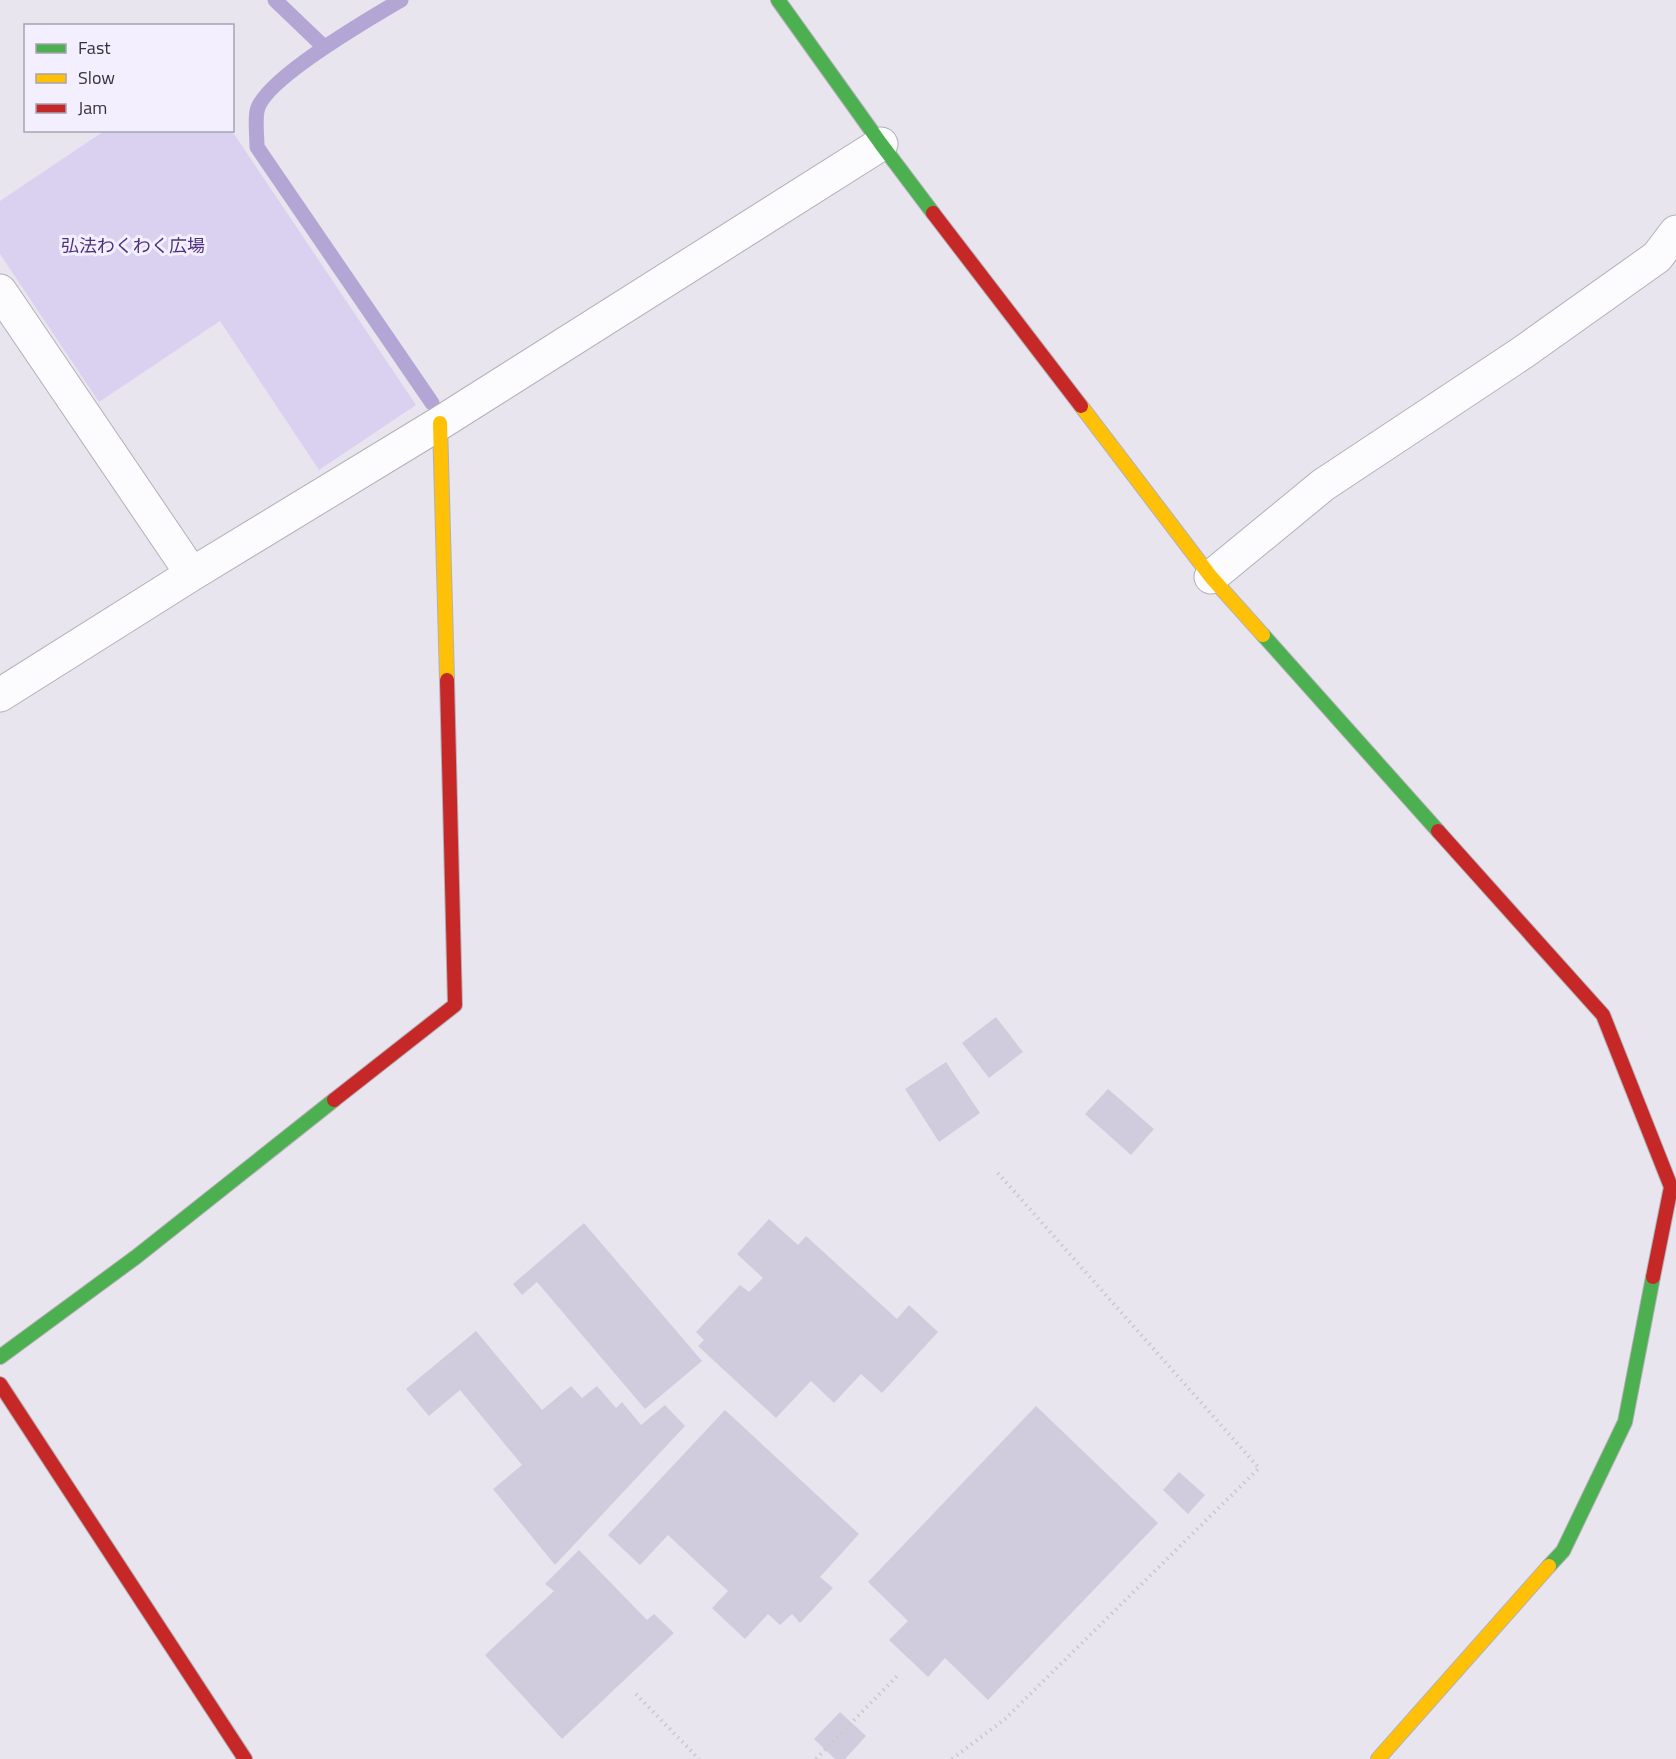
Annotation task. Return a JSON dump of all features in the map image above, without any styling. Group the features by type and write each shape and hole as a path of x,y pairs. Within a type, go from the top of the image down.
{"street":[{"path":"777,0 881,144 1211,577 1602,1016 1673,1182 1625,1422 1563,1551 1378,1759"},
{"path":"0,695 192,574 440,423 881,144"},
{"path":"1211,577 1323,485 1522,353 1657,257 1676,232"},
{"path":"0,291 192,574"},
{"path":"0,1357 136,1257 455,1005 440,423"},
{"path":"0,1384 245,1759"}],"path":[{"path":"952,1759 1005,1719 1259,1468 997,1172"},
{"path":"816,1759 897,1676"},
{"path":"636,1694 699,1759"}],"green space":[{"name":"弘法わくわく広場","path":"103,132 233,132 416,405 319,470 220,321 99,402 0,254 0,201"}],"building":[{"path":"996,1017 1023,1052 989,1078 962,1043"},
{"path":"946,1062 980,1113 939,1142 905,1089"},
{"path":"1108,1089 1154,1129 1131,1155 1085,1114"},
{"path":"769,1219 798,1245 806,1236 897,1319 909,1305 938,1332 882,1393 861,1374 834,1403 811,1381 776,1418 698,1346 704,1340 696,1332 740,1285 749,1292 763,1278 737,1254"},
{"path":"584,1223 702,1361 645,1409 537,1282 522,1295 513,1284"},
{"path":"476,1331 542,1410 571,1386 582,1398 597,1386 616,1408 622,1402 641,1425 665,1405 685,1426 555,1565 493,1489 522,1465 460,1390 429,1416 406,1389"},
{"path":"1036,1406 1158,1523 988,1700 945,1658 928,1677 889,1640 908,1621 868,1582"},
{"path":"725,1410 859,1534 820,1577 833,1588 800,1623 792,1614 780,1625 768,1614 745,1639 712,1608 728,1591 668,1535 640,1565 608,1535"},
{"path":"1179,1472 1205,1495 1188,1514 1163,1490"},
{"path":"579,1550 647,1620 654,1614 674,1633 562,1739 485,1655 554,1591 545,1584"},
{"path":"840,1712 866,1736 845,1759 835,1759 814,1739"}],"waterway":[{"path":"275,0 323,46"},
{"path":"401,0 320,50 278,83 264,98 257,111 257,147 432,403"}],"traffic: fast":[{"path":"778,0 933,213"},
{"path":"1263,635 1438,831"},
{"path":"0,1357 136,1257 334,1100"},
{"path":"1549,1566 1563,1551 1625,1422 1653,1277"}],"traffic: slow":[{"path":"1081,406 1211,577 1263,635"},
{"path":"440,423 447,680"},
{"path":"1378,1759 1549,1566"}],"traffic: jam":[{"path":"933,213 1081,406"},
{"path":"334,1100 455,1005 447,680"},
{"path":"1438,831 1603,1015 1671,1187 1653,1277"},
{"path":"0,1384 245,1759"}]}
